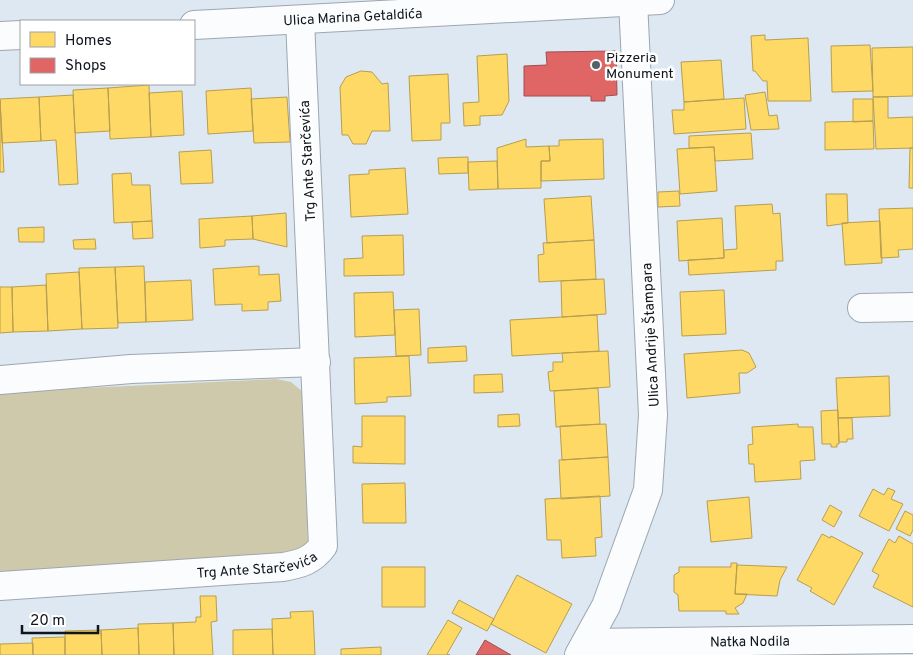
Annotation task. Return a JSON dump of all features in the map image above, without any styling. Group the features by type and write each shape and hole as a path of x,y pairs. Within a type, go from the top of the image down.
{"street":[{"name":"Ulica Marina Getaldića","path":"195,25 660,0"},
{"name":"Ulica Andrije Štampara","path":"583,649 606,606 648,490 653,415 633,1"},
{"name":"Trg Ante Starčevića","path":"0,586 283,567 305,563 323,546 300,20"},
{"path":"0,36 20,35"},
{"path":"862,308 913,308"},
{"path":"0,380 132,369 316,362"},
{"name":"Natka Nodila","path":"583,649 913,639"}],"shaded area":[{"path":"276,379 291,382 303,392 308,544 287,557 0,572 0,392"}],"building: Homes":[{"path":"765,35 765,40 808,38 811,101 768,101 767,81 763,81 753,71 751,36"},
{"path":"870,45 873,91 832,92 831,46"},
{"path":"913,47 913,96 873,97 872,48"},
{"path":"507,54 509,101 502,115 480,116 480,125 464,126 463,103 479,102 477,56"},
{"path":"721,60 724,99 684,102 681,62"},
{"path":"361,71 372,72 382,84 388,83 390,131 372,131 366,144 353,144 348,135 342,135 340,87 346,77"},
{"path":"448,74 450,123 441,123 441,140 412,141 409,76"},
{"path":"149,85 151,137 110,139 108,88"},
{"path":"108,88 110,131 75,133 73,90"},
{"path":"251,88 253,131 208,134 206,91"},
{"path":"182,91 184,135 151,137 149,93"},
{"path":"765,92 769,116 777,115 779,129 751,130 745,95"},
{"path":"73,95 78,184 59,185 56,140 41,141 39,97"},
{"path":"39,97 41,141 2,143 0,99"},
{"path":"287,97 290,142 254,143 251,99"},
{"path":"873,97 888,97 888,118 913,117 913,148 876,149"},
{"path":"744,98 746,129 674,134 672,110 684,110 684,102"},
{"path":"853,99 873,99 873,121 853,122"},
{"path":"0,100 4,172 0,172"},
{"path":"873,121 874,149 825,150 825,122"},
{"path":"751,133 753,159 715,161 714,147 689,148 689,136"},
{"path":"526,139 526,147 549,146 550,161 541,161 541,188 498,189 497,148"},
{"path":"603,139 604,179 541,181 541,161 550,161 549,146 559,146 559,140"},
{"path":"714,147 717,191 680,194 677,149"},
{"path":"910,148 913,148 913,188 909,188"},
{"path":"211,150 213,183 181,184 179,152"},
{"path":"468,157 468,173 439,174 438,158"},
{"path":"497,161 498,189 469,190 468,162"},
{"path":"405,168 408,214 351,217 349,175 369,174 369,170"},
{"path":"131,173 132,185 150,185 152,221 114,223 112,174"},
{"path":"679,191 680,206 658,207 658,192"},
{"path":"826,194 847,194 848,223 827,226"},
{"path":"591,196 594,240 547,243 544,199"},
{"path":"772,204 773,214 780,213 783,261 776,261 776,270 689,275 688,260 724,258 724,250 737,249 735,206"},
{"path":"913,208 913,249 898,250 899,257 881,258 879,209"},
{"path":"286,213 287,247 253,239 252,216"},
{"path":"252,216 253,239 225,240 225,246 200,248 199,219"},
{"path":"722,218 724,258 679,261 677,221"},
{"path":"152,221 153,238 133,239 132,222"},
{"path":"880,221 882,263 845,265 842,223"},
{"path":"44,227 44,242 19,242 18,228"},
{"path":"403,235 404,275 344,276 344,259 363,258 362,236"},
{"path":"95,239 96,249 74,249 73,240"},
{"path":"594,240 596,279 539,282 538,255 544,254 543,243"},
{"path":"144,266 146,322 118,323 115,267"},
{"path":"259,266 259,275 279,274 281,301 268,302 268,310 242,311 242,304 215,305 213,269"},
{"path":"115,267 118,328 82,329 79,268"},
{"path":"79,272 82,329 48,331 46,274"},
{"path":"604,279 606,314 562,317 561,281"},
{"path":"191,280 193,320 146,322 145,282"},
{"path":"46,285 48,331 13,332 12,287"},
{"path":"0,287 12,287 13,332 0,333"},
{"path":"724,290 726,334 682,336 680,292"},
{"path":"393,292 395,335 355,337 354,293"},
{"path":"419,309 421,355 396,356 394,310"},
{"path":"597,315 599,351 512,356 510,320"},
{"path":"466,346 467,361 428,363 428,348"},
{"path":"742,350 749,353 756,367 747,373 739,373 740,393 687,398 684,354"},
{"path":"608,351 610,387 550,391 548,372 553,371 553,362 563,362 562,353"},
{"path":"409,356 411,396 387,397 387,402 355,404 354,358"},
{"path":"502,374 503,392 474,393 474,375"},
{"path":"889,376 890,416 838,418 836,378"},
{"path":"598,388 600,424 556,427 554,391"},
{"path":"838,410 839,444 837,444 837,447 831,447 831,444 822,444 821,411"},
{"path":"519,414 520,426 498,427 498,415"},
{"path":"362,416 405,416 405,464 353,463 353,446 362,447"},
{"path":"838,418 852,418 853,439 847,439 847,442 839,442"},
{"path":"606,424 608,457 562,460 560,426"},
{"path":"798,424 798,427 813,427 815,460 800,461 801,479 755,482 754,464 749,464 748,445 753,444 752,427"},
{"path":"608,457 610,496 561,499 559,460"},
{"path":"405,483 406,523 363,523 362,484"},
{"path":"888,488 895,491 891,499 903,504 889,531 859,516 873,489 884,495"},
{"path":"600,496 602,537 595,538 596,556 562,558 561,540 547,540 545,499"},
{"path":"749,497 752,538 711,542 707,501"},
{"path":"830,505 842,512 834,527 822,520"},
{"path":"905,511 913,515 913,530 910,536 896,529"},
{"path":"822,534 830,538 831,536 863,553 834,605 810,591 812,588 797,580"},
{"path":"899,536 913,544 913,607 873,587 879,575 872,571 889,539 895,543"},
{"path":"731,563 737,563 735,594 747,594 743,603 735,608 739,614 726,614 726,611 679,611 678,595 674,592 674,575 679,572 679,567 731,567"},
{"path":"737,565 787,567 780,580 777,596 735,594"},
{"path":"382,567 425,567 425,607 382,607"},
{"path":"517,575 572,604 546,653 491,624"},
{"path":"200,596 216,596 217,621 211,622 213,655 174,655 173,623 196,622 196,617 201,617"},
{"path":"459,600 494,619 487,631 452,613"},
{"path":"313,611 315,655 273,655 272,619 291,618 290,612"},
{"path":"448,620 462,628 447,654 450,655 427,655"},
{"path":"173,623 174,655 139,655 138,624"},
{"path":"138,628 139,655 102,655 101,630"},
{"path":"272,629 273,655 233,655 233,630"},
{"path":"101,630 102,655 65,655 65,631"},
{"path":"65,637 65,655 33,655 32,638"},
{"path":"33,643 33,655 0,655 0,644"},
{"path":"381,647 381,655 341,655 341,649"}],"building: Shops":[{"path":"616,51 617,95 605,96 605,101 591,101 591,96 524,96 524,66 547,65 546,52"},
{"path":"485,640 511,655 476,655"}],"place":[{"name":"Pizzeria Monument","path":"596,65"}]}
